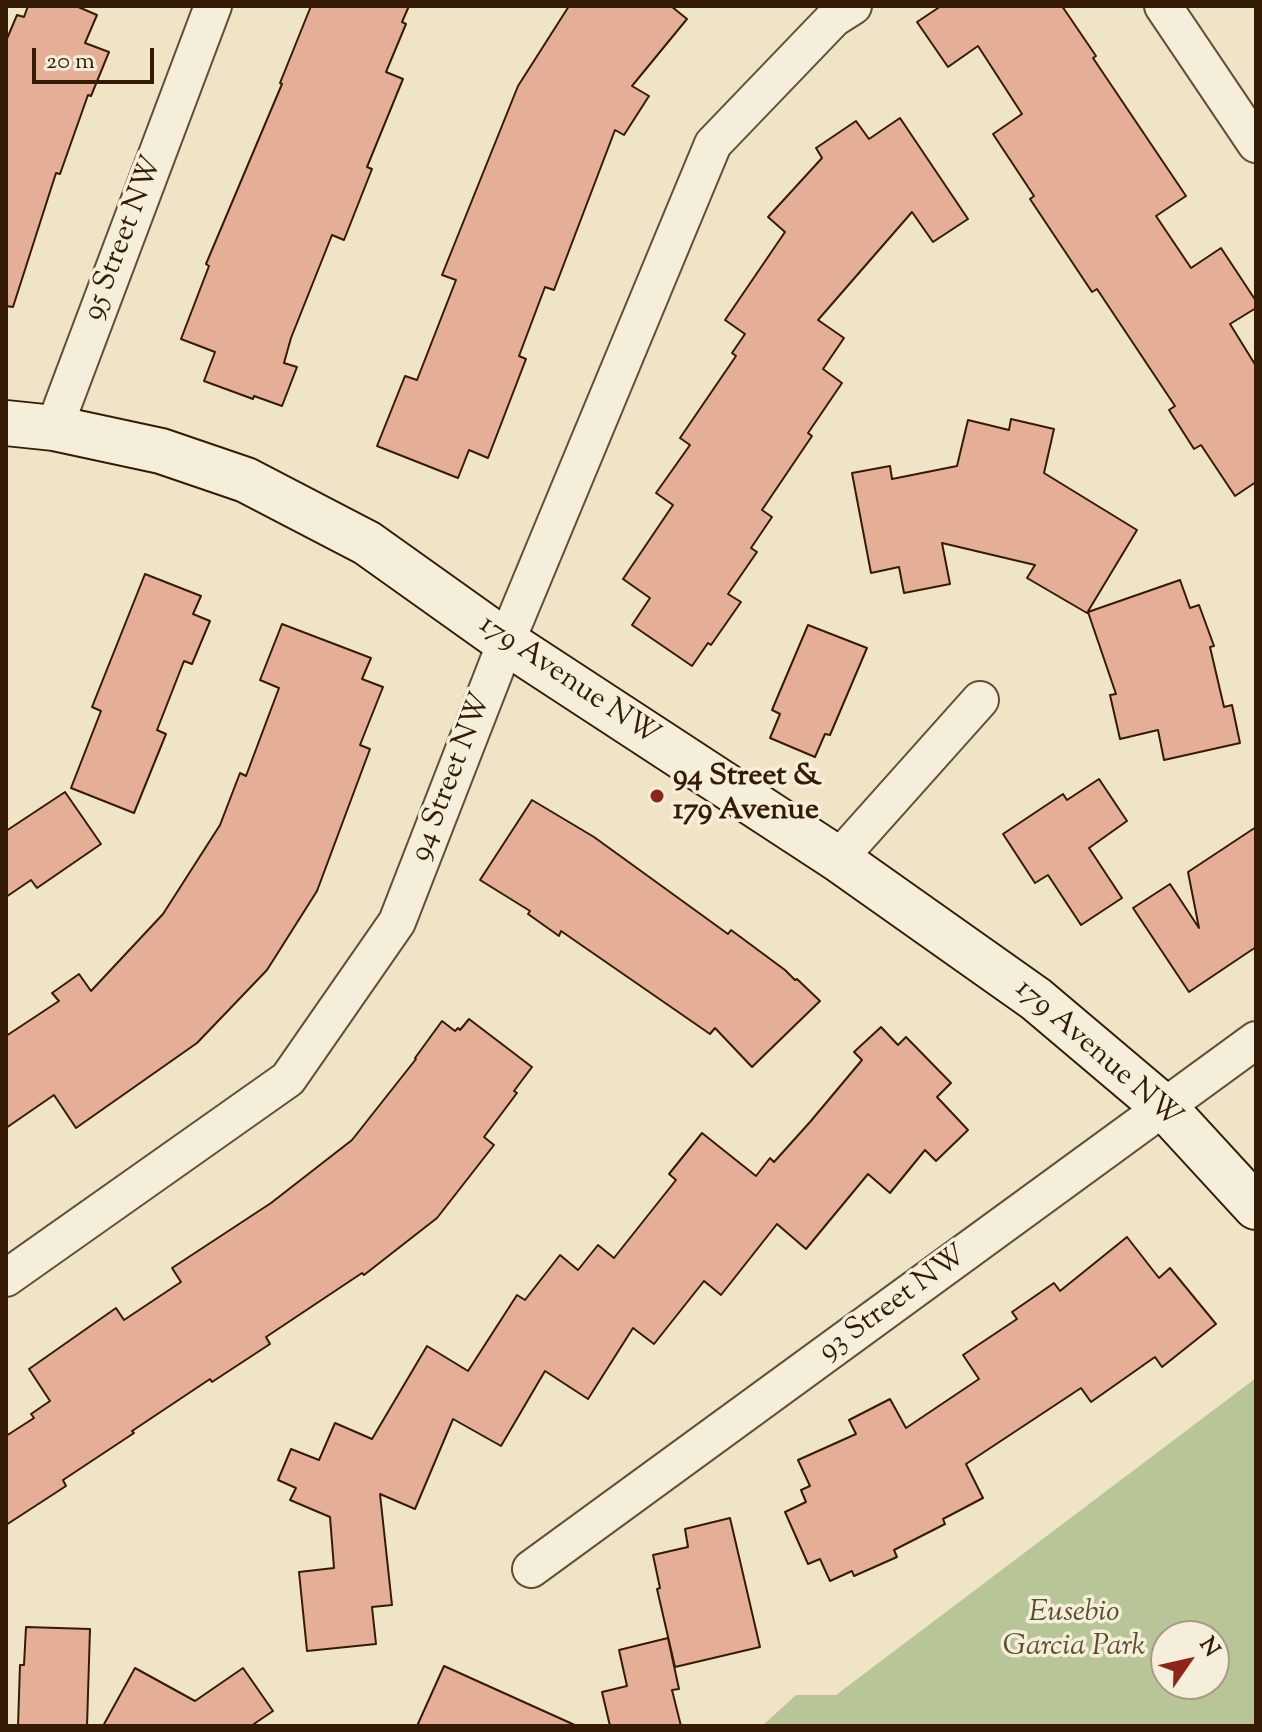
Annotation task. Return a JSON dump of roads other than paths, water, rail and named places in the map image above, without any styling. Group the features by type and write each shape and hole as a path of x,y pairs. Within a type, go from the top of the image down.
{"street":[{"name":"95 Street NW","path":"54,428 213,6"},
{"name":"94 Street NW","path":"6,1278 288,1079 397,922 506,642 713,144 834,18 853,6"},
{"path":"1163,6 1256,144"},
{"path":"6,423 54,428"},
{"name":"179 Avenue NW","path":"54,428 161,451 246,480 367,543 506,642 838,859 1036,999 1165,1108 1256,1207"},
{"path":"838,859 980,700"},
{"name":"93 Street NW","path":"531,1569 1256,1040"}],"place":[{"name":"94 Street & 179 Avenue","path":"657,796"}],"park label":[{"name":"Eusebio Garcia Park","path":"1074,1632"}]}
